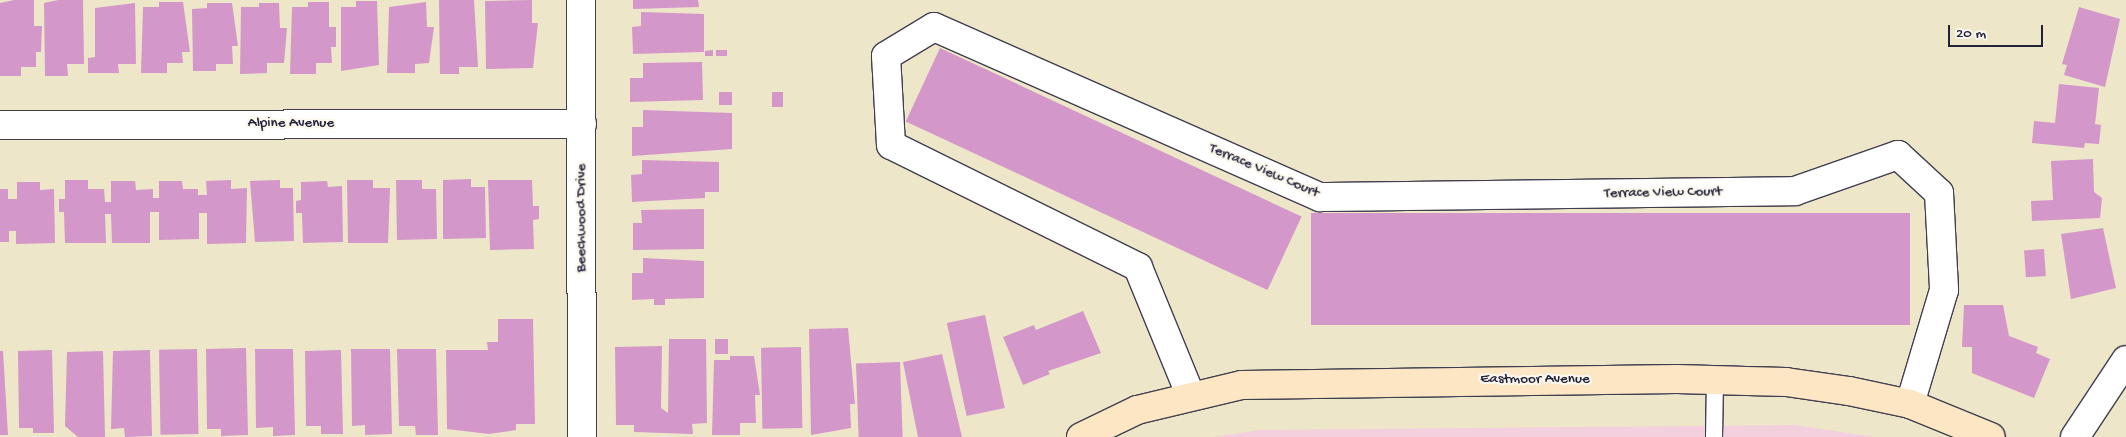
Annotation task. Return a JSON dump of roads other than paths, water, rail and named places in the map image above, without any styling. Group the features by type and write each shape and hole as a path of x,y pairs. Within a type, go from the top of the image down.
{"street":[{"name":"Beechwood Drive","path":"581,0 582,437"},
{"name":"Terrace View Court","path":"1190,394 1138,266 891,145 886,56 934,28 1320,197 1795,191 1898,155 1939,193 1944,290 1910,404"},
{"name":"Alpine Avenue","path":"0,125 582,124"},
{"path":"2075,437 2126,360"},
{"name":"Eastmoor Avenue","path":"1081,437 1137,410 1190,394 1293,382 1715,379 1786,382 1910,404 1990,437"}],"lane":[{"path":"1714,437 1715,379"}]}
